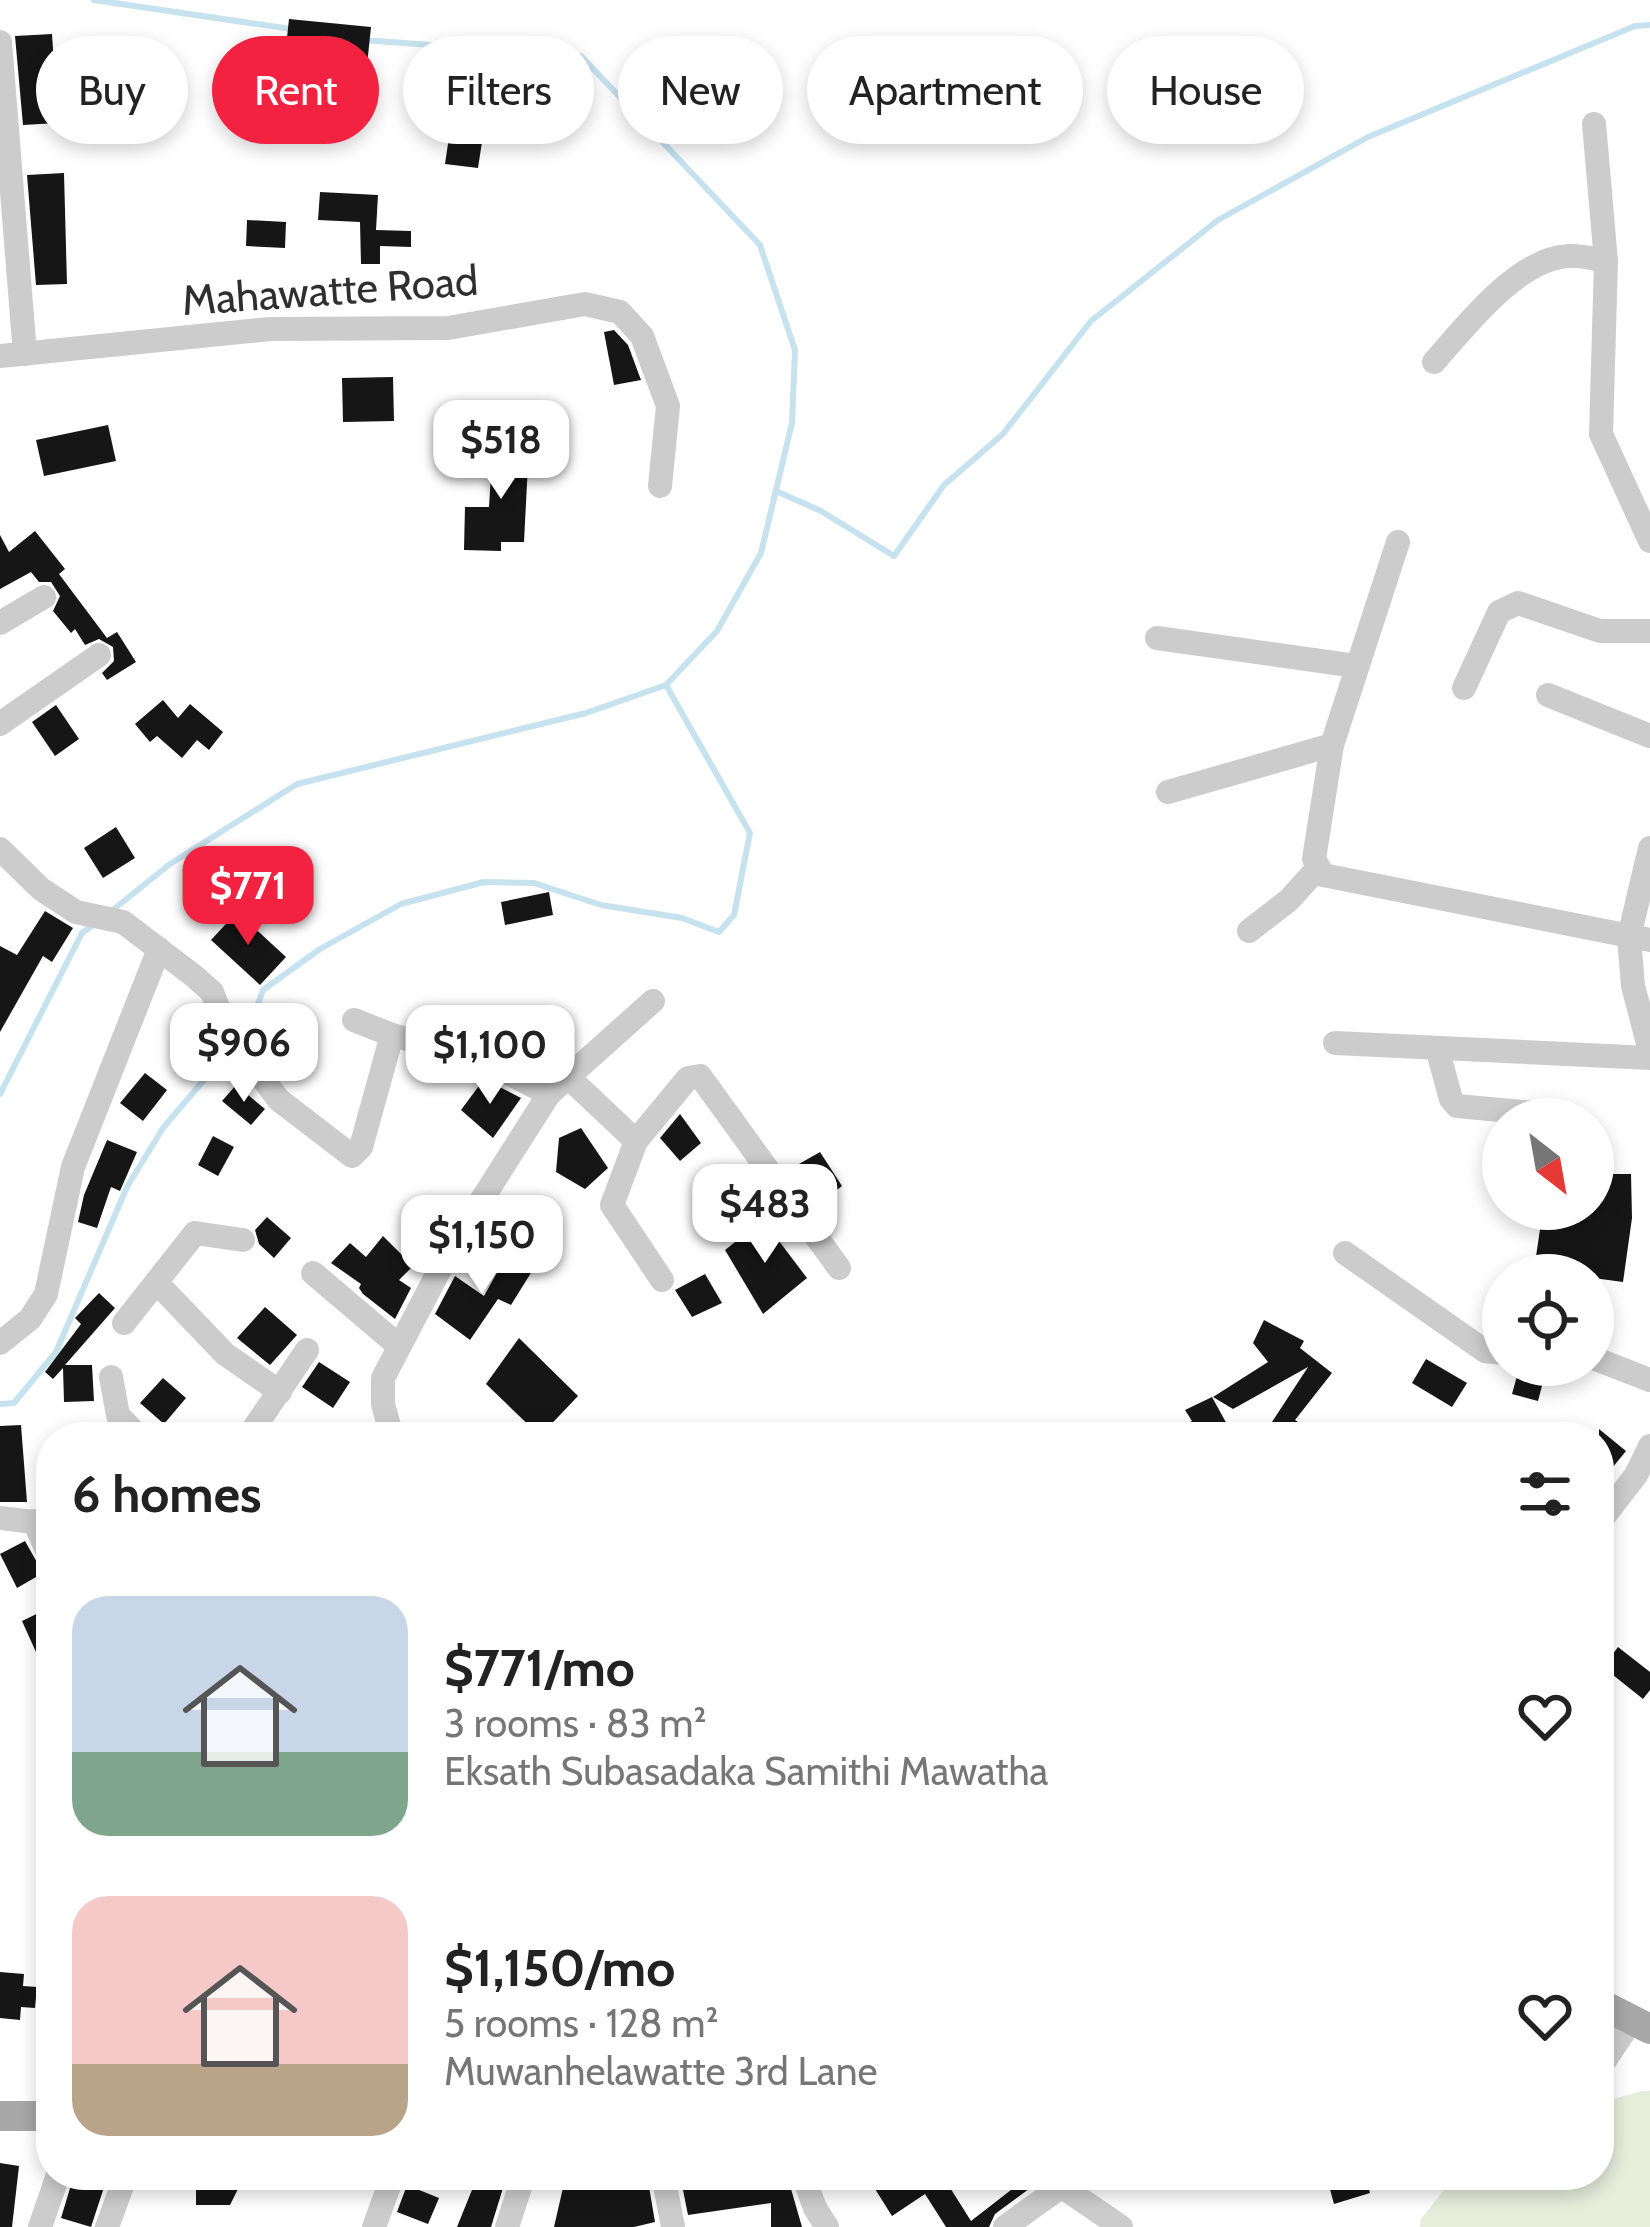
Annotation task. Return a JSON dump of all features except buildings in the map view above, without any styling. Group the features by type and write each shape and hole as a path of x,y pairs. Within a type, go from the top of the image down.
{"main road":[{"path":"1614,2011 1641,2025"},
{"path":"0,2116 36,2116"}],"street":[{"path":"1,42 12,355"},
{"path":"1594,124 1606,261 1601,434 1650,541"},
{"path":"1434,362 1484,306 1526,272 1566,255 1606,261"},
{"name":"Mahawatte Road","path":"12,355 269,329 448,328 586,304 620,312 642,337 668,406 661,486"},
{"path":"1398,542 1332,745 1314,859 1317,869 1323,875 1639,938"},
{"path":"0,623 44,597"},
{"path":"1464,688 1498,612 1507,606 1518,603 1600,631 1650,631"},
{"path":"1157,638 1356,667"},
{"path":"0,724 99,655"},
{"path":"1548,695 1650,736"},
{"path":"1168,792 1332,745"},
{"path":"1335,1043 1650,1055 1633,986 1650,848"},
{"path":"2,855 76,912 99,915 159,949 212,992 229,1034 279,1100 352,1156 361,1147 392,1035"},
{"path":"1249,931 1317,869"},
{"path":"0,1343 30,1319 46,1294 73,1167 159,949"},
{"path":"388,1422 383,1378 451,1248 558,1085 652,1000"},
{"path":"354,1020 558,1085 636,1141"},
{"path":"1437,1048 1451,1099 1457,1106 1482,1108"},
{"path":"662,1280 612,1205 636,1141 688,1078 700,1076 839,1268"},
{"path":"124,1323 195,1233 243,1240"},
{"path":"1345,1253 1482,1350"},
{"path":"314,1273 399,1346"},
{"path":"158,1284 225,1354 280,1392"},
{"path":"259,1422 308,1350"},
{"path":"1614,1366 1650,1379"},
{"path":"111,1377 118,1415 125,1422"},
{"path":"1614,1508 1643,1478 1650,1446"},
{"path":"0,1518 36,1522"},
{"path":"1614,2053 1641,2025"},
{"path":"40,2227 53,2190"},
{"path":"107,2227 121,2190"},
{"path":"374,2227 388,2190"},
{"path":"507,2227 519,2190"},
{"path":"666,2190 673,2227"},
{"path":"808,2190 827,2227"},
{"path":"1005,2227 1044,2190"},
{"path":"1067,2190 1121,2227"}],"green space":[{"path":"1650,2091 1650,2227 1420,2227 1444,2190 1614,2190 1614,2099"}],"waterway":[{"path":"94,0 291,29"},
{"path":"776,491 821,511 894,556 944,485 1003,434 1091,321 1218,220 1368,137 1635,26 1650,25"},
{"path":"109,913 170,864 297,784 586,713 666,685 717,631 761,553 792,423 795,350 760,245 581,56 379,41"},
{"path":"239,1037 263,990 320,949 401,904 484,882 534,883 601,905 682,918 719,932 734,915 750,833 666,685"},
{"path":"0,1094 82,933 93,925"},
{"path":"0,1404 14,1403 56,1352 127,1187 163,1128 232,1047"}]}
